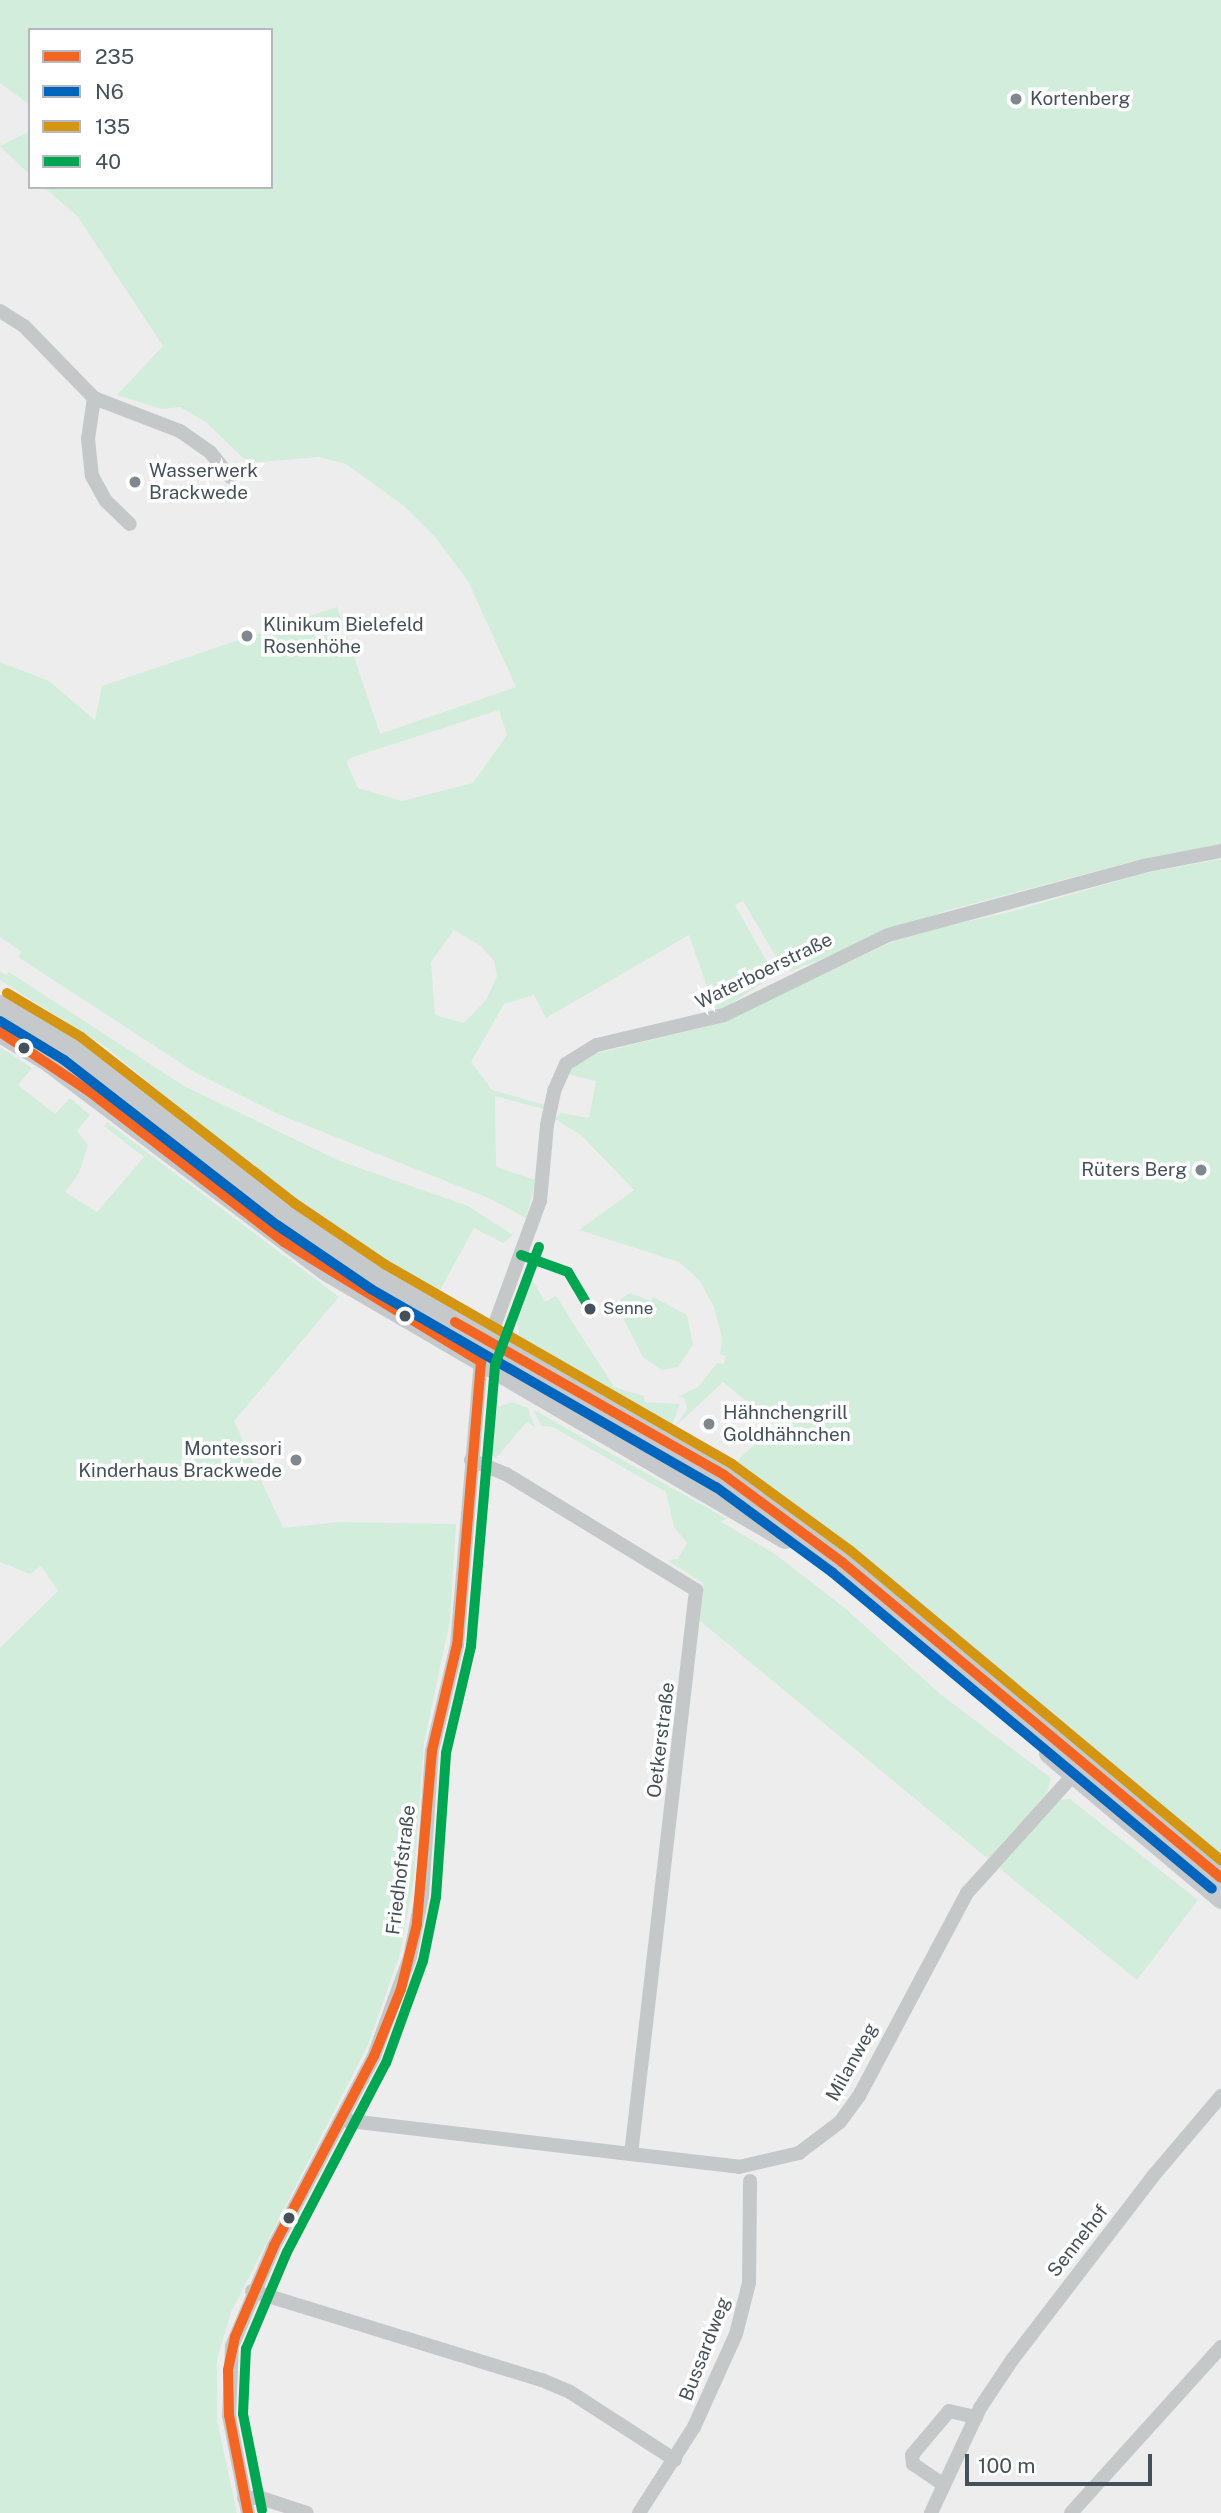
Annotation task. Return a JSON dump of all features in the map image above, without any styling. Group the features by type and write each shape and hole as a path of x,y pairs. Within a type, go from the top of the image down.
{"main road":[{"path":"0,1005 72,1048 323,1240 486,1340 724,1475 842,1562 1221,1878"},
{"path":"0,1031 90,1092 284,1242 481,1362 779,1533 922,1645 1221,1898"}],"street":[{"path":"0,311 24,326 94,398 186,434 210,452 230,477"},
{"path":"94,398 88,439 92,475 106,501 130,524"},
{"name":"Waterboerstraße","path":"481,1362 486,1340 540,1200 554,1091 566,1064 583,1050 706,1022 888,934 1143,866 1221,851"},
{"name":"Friedhofstraße","path":"248,2513 229,2415 228,2370 238,2327 252,2291 341,2120 396,2004 417,1924 432,1751 457,1638 481,1362"},
{"name":"Oetkerstraße","path":"471,1460 506,1474 696,1590 631,2154"},
{"name":"Milanweg","path":"341,2120 750,2168 780,2161 818,2143 859,2096 967,1893 1074,1774"},
{"name":"Sennehof","path":"931,2513 976,2417 1072,2278 1221,2096"},
{"name":"Bussardweg","path":"639,2513 675,2460 718,2377 743,2309 752,2250 750,2182"},
{"path":"252,2291 542,2379 570,2392 675,2460"},
{"path":"1071,2513 1221,2347"},
{"path":"944,2485 913,2464 912,2455 949,2411 976,2417"},
{"path":"244,2498 261,2498 307,2513"}],"green space":[{"path":"0,0 1221,0 1221,844 1127,863 945,911 791,971 782,967 743,901 735,905 771,969 766,981 716,1013 689,935 546,1018 534,995 504,1004 471,1062 492,1090 545,1105 544,1109 495,1096 496,1167 536,1180 526,1218 491,1199 278,1114 196,1073 18,957 22,952 0,937 0,662 49,681 95,720 102,686 337,607 380,734 516,687 468,581 435,537 404,506 346,464 319,457 248,463 206,422 180,407 162,409 117,395 163,346 78,217 46,189 273,189 273,28 28,28 28,104 0,83","holes":["499,710 507,735 473,783 402,801 358,788 346,761","454,930 481,946 494,961 497,976 486,1000 464,1023 435,1015 431,962"]},
{"path":"28,132 28,173 0,146"},
{"path":"1221,859 1221,1862 838,1543 724,1458 737,1461 776,1425 723,1382 675,1427 687,1409 684,1398 678,1397 699,1386 717,1363 724,1364 726,1356 720,1354 722,1338 714,1307 699,1280 679,1262 579,1230 634,1190 581,1135 555,1119 561,1113 589,1118 596,1081 567,1074 586,1056 721,1023 904,936 1014,911 1145,873"},
{"path":"0,971 6,975 9,972 184,1086 340,1161 468,1206 513,1235 503,1243 474,1228 438,1294 287,1196 107,1048 0,980"},
{"path":"0,1047 32,1068 18,1085 55,1114 70,1098 90,1115 77,1131 88,1145 79,1173 65,1192 97,1212 144,1157 104,1126 107,1122 339,1297 234,1421 283,1528 340,1522 456,1524 450,1621 424,1743 414,1879 400,1954 368,2045 231,2312 217,2359 217,2420 237,2513 0,2513 0,1648 58,1591 41,1566 30,1574 0,1562"},
{"path":"527,1270 545,1302 556,1296 614,1387 644,1396 645,1402 680,1404 672,1425 521,1342 516,1316"},
{"path":"630,1293 651,1301 653,1297 687,1315 693,1345 678,1367 662,1370 643,1357 619,1310 621,1299"},
{"path":"512,1402 528,1408 535,1427 527,1422 495,1459 487,1447 492,1420 498,1407"},
{"path":"534,1410 727,1519 720,1521 775,1554 846,1609 939,1693 1051,1778 1047,1793 988,1859 699,1620 703,1583 667,1560 678,1559 687,1543 674,1527 666,1492 553,1427 541,1426"},
{"path":"1070,1799 1198,1900 1137,1980 999,1868 1058,1800"}],"transit line":[{"name":"135","path":"7,993 81,1037 294,1203 386,1265 732,1464 851,1551 1221,1860"},
{"name":"N6","path":"0,1021 64,1060 277,1225 371,1289 716,1487 833,1573 1212,1889"},
{"name":"235","path":"0,1032 90,1092 284,1242 481,1362 457,1645 432,1751 417,1924 401,1989 374,2056 274,2246 235,2337 228,2370 229,2415 248,2513"},
{"name":"40","path":"262,2510 243,2414 246,2349 287,2252 386,2063 423,1961 436,1897 446,1753 471,1646 495,1365 539,1247"},
{"name":"40","path":"521,1255 568,1272 590,1309"},
{"name":"235","path":"455,1322 724,1475 842,1562 1221,1878"}],"place":[{"name":"Kortenberg","path":"1016,99"},
{"name":"Wasserwerk Brackwede","path":"135,482"},
{"name":"Klinikum Bielefeld Rosenhöhe","path":"247,636"},
{"name":"Rüters Berg","path":"1201,1170"},
{"name":"Senne","path":"590,1309"},
{"name":"Hähnchengrill Goldhähnchen","path":"709,1424"},
{"name":"Montessori Kinderhaus Brackwede","path":"296,1460"}]}
